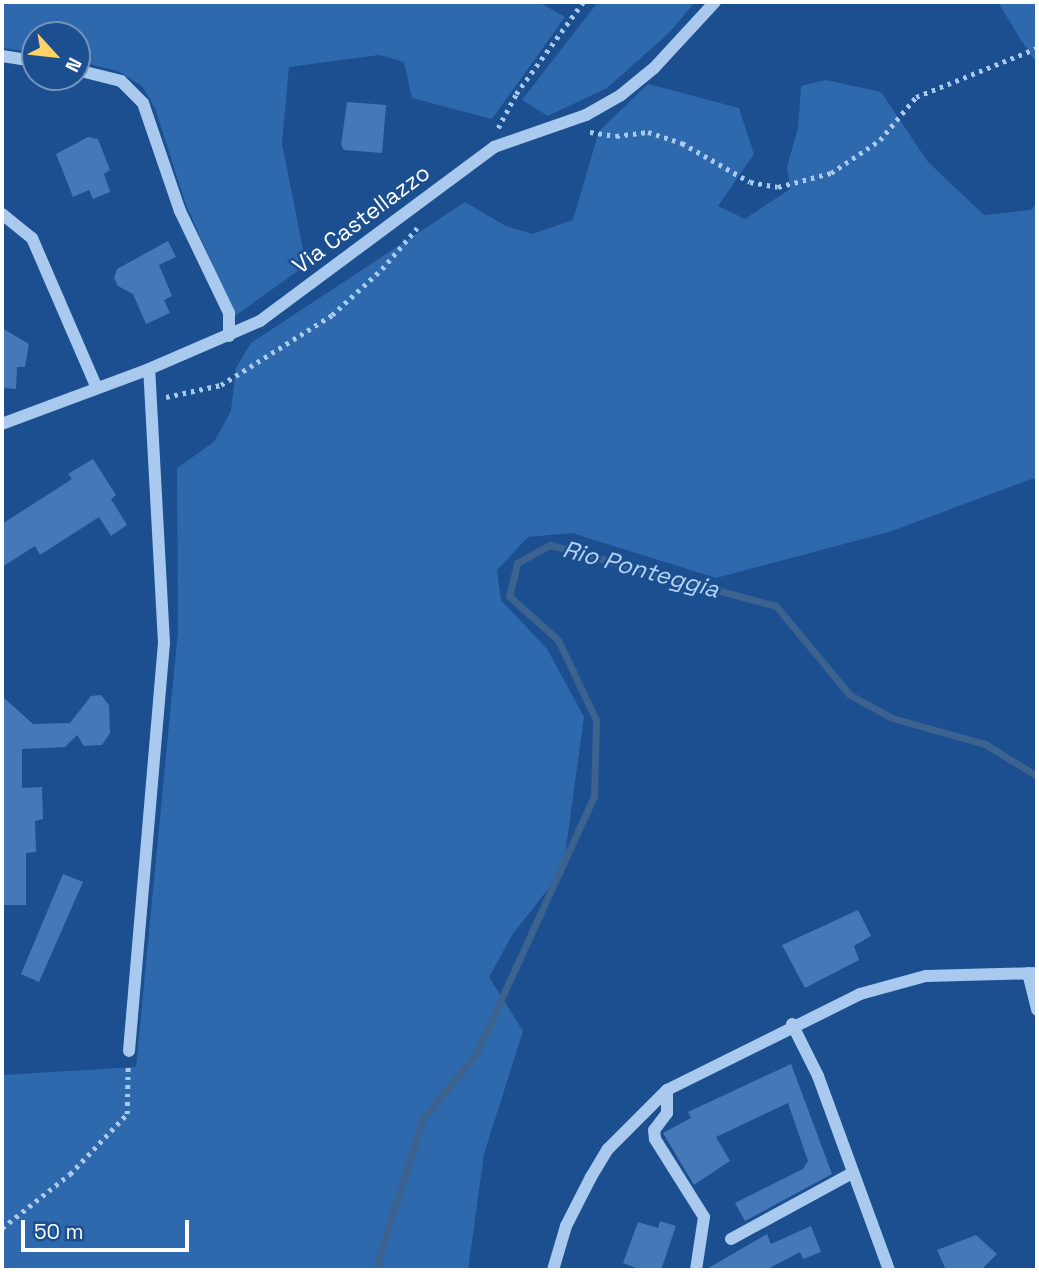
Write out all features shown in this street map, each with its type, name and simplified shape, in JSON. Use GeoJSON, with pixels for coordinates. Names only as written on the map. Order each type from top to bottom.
{"type":"FeatureCollection","features":[{"type":"Feature","properties":{"kind":"street","name":"Via Castellazzo"},"geometry":{"type":"LineString","coordinates":[[2,424],[96,386],[149,369],[260,321],[368,245],[495,147],[558,124],[621,95],[654,68],[715,2]]}},
{"type":"Feature","properties":{"kind":"street"},"geometry":{"type":"LineString","coordinates":[[2,56],[21,59]]}},
{"type":"Feature","properties":{"kind":"street"},"geometry":{"type":"LineString","coordinates":[[91,73],[121,80],[143,103],[180,211],[229,313],[229,336]]}},
{"type":"Feature","properties":{"kind":"street"},"geometry":{"type":"LineString","coordinates":[[2,214],[32,238],[96,386]]}},
{"type":"Feature","properties":{"kind":"street"},"geometry":{"type":"LineString","coordinates":[[129,1051],[164,643],[149,369]]}},
{"type":"Feature","properties":{"kind":"street"},"geometry":{"type":"LineString","coordinates":[[554,1270],[566,1226],[590,1177],[608,1149],[667,1090],[684,1079],[792,1024],[859,995],[926,976],[1032,973],[1037,1010]]}},
{"type":"Feature","properties":{"kind":"street"},"geometry":{"type":"LineString","coordinates":[[792,1024],[818,1076],[850,1174],[889,1270]]}},
{"type":"Feature","properties":{"kind":"street"},"geometry":{"type":"LineString","coordinates":[[667,1090],[667,1113],[654,1130],[655,1139],[704,1217],[696,1270]]}},
{"type":"Feature","properties":{"kind":"street"},"geometry":{"type":"LineString","coordinates":[[731,1239],[850,1174]]}},
{"type":"Feature","properties":{"kind":"path"},"geometry":{"type":"LineString","coordinates":[[495,147],[496,132],[516,94],[583,2]]}},
{"type":"Feature","properties":{"kind":"path"},"geometry":{"type":"LineString","coordinates":[[558,124],[616,136],[648,132],[682,143],[750,182],[778,187],[831,173],[880,140],[916,97],[1037,48]]}},
{"type":"Feature","properties":{"kind":"path"},"geometry":{"type":"LineString","coordinates":[[151,400],[221,385],[332,315],[382,269],[424,219]]}},
{"type":"Feature","properties":{"kind":"path"},"geometry":{"type":"LineString","coordinates":[[2,1228],[70,1174],[127,1115],[129,1051]]}},
{"type":"Feature","properties":{"kind":"shaded area"},"geometry":{"type":"Polygon","coordinates":[[[2,2],[539,2],[565,17],[492,119],[412,98],[404,62],[379,55],[289,67],[282,143],[306,265],[235,316],[185,202],[155,108],[142,86],[118,71],[91,64],[91,21],[21,21],[21,50],[2,48],[2,2]]]}},
{"type":"Feature","properties":{"kind":"shaded area"},"geometry":{"type":"Polygon","coordinates":[[[598,2],[695,2],[669,33],[607,88],[548,116],[522,100],[598,2]]]}},
{"type":"Feature","properties":{"kind":"shaded area"},"geometry":{"type":"Polygon","coordinates":[[[998,2],[1037,2],[1037,64],[1021,40],[998,2]]]}},
{"type":"Feature","properties":{"kind":"shaded area"},"geometry":{"type":"Polygon","coordinates":[[[826,80],[881,92],[928,162],[984,215],[1031,210],[1037,203],[1037,477],[889,532],[716,578],[572,533],[528,537],[497,570],[501,600],[547,649],[584,717],[563,870],[512,935],[489,977],[523,1031],[484,1154],[468,1270],[2,1270],[2,1075],[136,1067],[178,631],[177,468],[214,442],[231,411],[236,368],[251,343],[465,202],[506,226],[532,234],[573,220],[599,131],[648,84],[739,108],[754,154],[718,206],[745,219],[790,189],[787,167],[798,128],[801,86],[826,80]]]}},
{"type":"Feature","properties":{"kind":"building"},"geometry":{"type":"Polygon","coordinates":[[[347,102],[386,105],[382,153],[344,150],[341,145],[347,102]]]}},
{"type":"Feature","properties":{"kind":"building"},"geometry":{"type":"Polygon","coordinates":[[[88,137],[98,139],[110,170],[104,174],[110,192],[93,199],[89,190],[73,197],[56,154],[88,137]]]}},
{"type":"Feature","properties":{"kind":"building"},"geometry":{"type":"Polygon","coordinates":[[[168,241],[176,257],[159,265],[172,296],[164,300],[170,313],[146,324],[133,294],[118,286],[114,278],[117,269],[168,241]]]}},
{"type":"Feature","properties":{"kind":"building"},"geometry":{"type":"Polygon","coordinates":[[[2,328],[29,344],[25,367],[17,367],[16,389],[2,388],[2,328]]]}},
{"type":"Feature","properties":{"kind":"building"},"geometry":{"type":"Polygon","coordinates":[[[93,459],[116,495],[111,499],[127,525],[111,536],[99,517],[40,555],[35,546],[2,567],[2,524],[72,479],[68,474],[93,459]]]}},
{"type":"Feature","properties":{"kind":"building"},"geometry":{"type":"Polygon","coordinates":[[[101,695],[109,705],[110,733],[102,745],[84,746],[77,735],[65,747],[22,749],[22,788],[42,787],[43,819],[35,821],[36,852],[26,853],[26,905],[2,905],[2,696],[33,724],[70,723],[91,696],[101,695]]]}},
{"type":"Feature","properties":{"kind":"building"},"geometry":{"type":"Polygon","coordinates":[[[63,874],[83,882],[39,982],[21,974],[63,874]]]}},
{"type":"Feature","properties":{"kind":"building"},"geometry":{"type":"Polygon","coordinates":[[[858,910],[871,936],[854,946],[859,960],[805,988],[782,945],[858,910]]]}},
{"type":"Feature","properties":{"kind":"building"},"geometry":{"type":"Polygon","coordinates":[[[791,1064],[832,1174],[745,1221],[735,1203],[803,1169],[808,1161],[788,1103],[716,1137],[730,1161],[694,1185],[663,1133],[691,1118],[688,1112],[791,1064]]]}},
{"type":"Feature","properties":{"kind":"building"},"geometry":{"type":"Polygon","coordinates":[[[660,1221],[676,1226],[661,1270],[641,1270],[623,1263],[638,1222],[658,1228],[660,1221]]]}},
{"type":"Feature","properties":{"kind":"building"},"geometry":{"type":"Polygon","coordinates":[[[811,1226],[821,1252],[803,1259],[800,1252],[766,1270],[705,1270],[767,1234],[771,1244],[811,1226]]]}},
{"type":"Feature","properties":{"kind":"building"},"geometry":{"type":"Polygon","coordinates":[[[976,1235],[997,1254],[981,1270],[946,1270],[937,1250],[976,1235]]]}},
{"type":"Feature","properties":{"kind":"waterway","name":"Rio Ponteggia"},"geometry":{"type":"LineString","coordinates":[[375,1270],[423,1118],[476,1054],[594,796],[596,720],[558,640],[509,596],[517,563],[550,545],[776,606],[850,695],[892,718],[985,744],[1037,776]]}}]}
